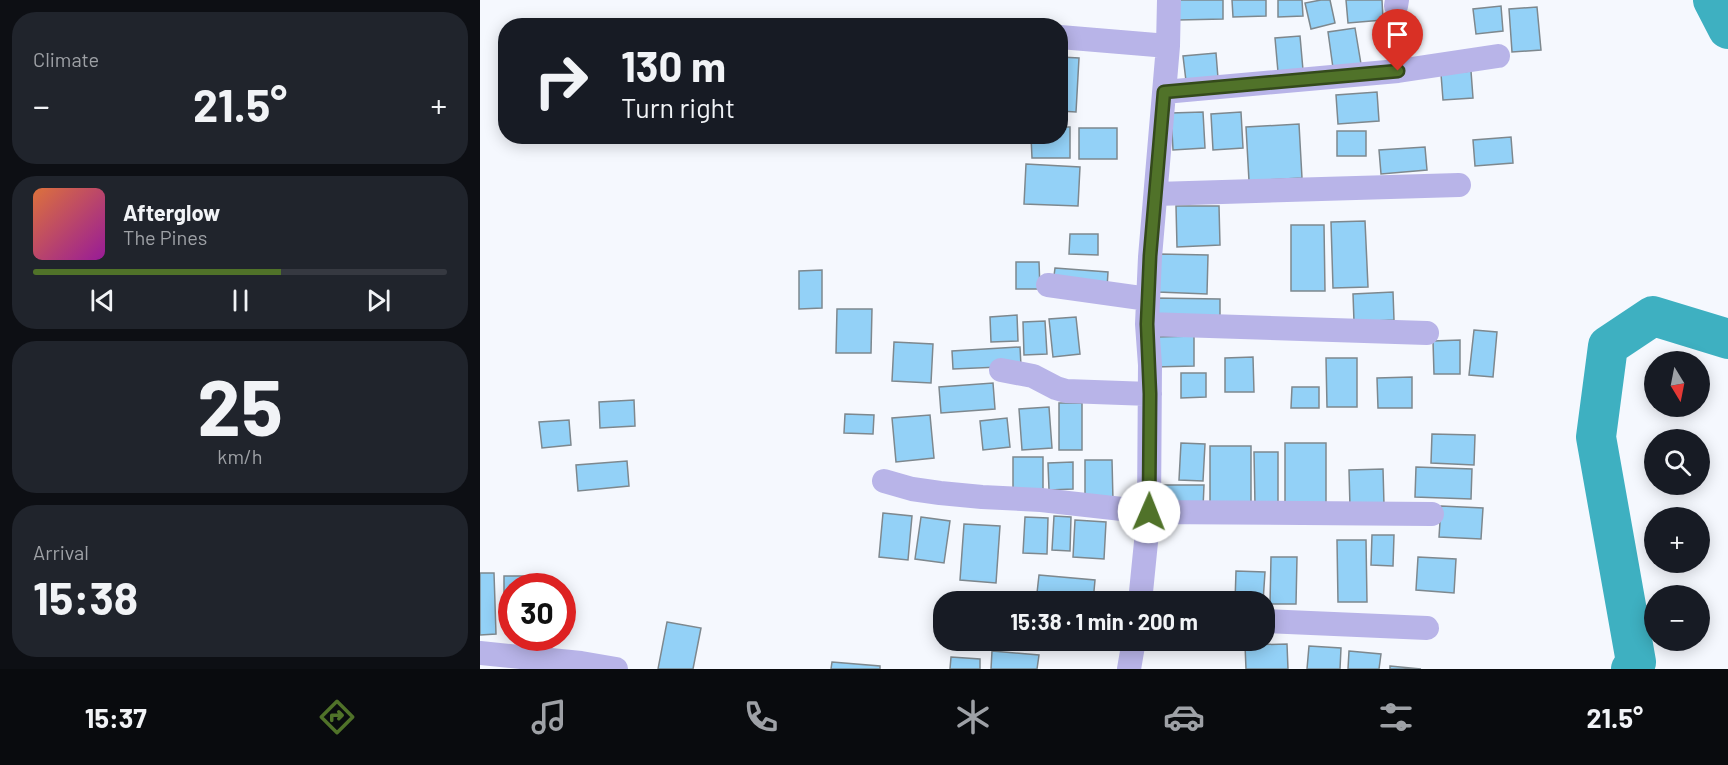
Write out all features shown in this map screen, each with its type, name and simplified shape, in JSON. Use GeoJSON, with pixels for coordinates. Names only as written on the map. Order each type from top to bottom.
{"type":"FeatureCollection","features":[{"type":"Feature","properties":{"kind":"street"},"geometry":{"type":"LineString","coordinates":[[1141,591],[1149,512],[1150,394],[1147,324],[1150,256],[1168,46],[1169,0]]}},
{"type":"Feature","properties":{"kind":"street"},"geometry":{"type":"LineString","coordinates":[[1068,39],[1168,46]]}},
{"type":"Feature","properties":{"kind":"street"},"geometry":{"type":"LineString","coordinates":[[1164,92],[1398,71],[1498,56]]}},
{"type":"Feature","properties":{"kind":"street"},"geometry":{"type":"LineString","coordinates":[[1156,194],[1459,185]]}},
{"type":"Feature","properties":{"kind":"street"},"geometry":{"type":"LineString","coordinates":[[1048,285],[1148,299]]}},
{"type":"Feature","properties":{"kind":"street"},"geometry":{"type":"LineString","coordinates":[[1147,324],[1427,333]]}},
{"type":"Feature","properties":{"kind":"street"},"geometry":{"type":"LineString","coordinates":[[1001,370],[1033,376],[1066,391],[1150,394]]}},
{"type":"Feature","properties":{"kind":"street"},"geometry":{"type":"LineString","coordinates":[[884,481],[912,489],[940,493],[1041,500],[1149,512],[1432,514]]}},
{"type":"Feature","properties":{"kind":"street"},"geometry":{"type":"LineString","coordinates":[[1275,621],[1427,627]]}},
{"type":"Feature","properties":{"kind":"street"},"geometry":{"type":"LineString","coordinates":[[1129,669],[1132,651]]}},
{"type":"Feature","properties":{"kind":"street"},"geometry":{"type":"LineString","coordinates":[[480,653],[581,663],[616,669]]}},
{"type":"Feature","properties":{"kind":"building"},"geometry":{"type":"Polygon","coordinates":[[[1178,0],[1223,0],[1223,19],[1178,20],[1178,0]]]}},
{"type":"Feature","properties":{"kind":"building"},"geometry":{"type":"Polygon","coordinates":[[[1232,0],[1266,0],[1266,16],[1233,17],[1232,0]]]}},
{"type":"Feature","properties":{"kind":"building"},"geometry":{"type":"Polygon","coordinates":[[[1278,0],[1302,0],[1303,16],[1278,17],[1278,0]]]}},
{"type":"Feature","properties":{"kind":"building"},"geometry":{"type":"Polygon","coordinates":[[[1330,0],[1335,23],[1311,29],[1305,3],[1330,0]]]}},
{"type":"Feature","properties":{"kind":"building"},"geometry":{"type":"Polygon","coordinates":[[[1346,0],[1382,0],[1383,20],[1348,23],[1346,0]]]}},
{"type":"Feature","properties":{"kind":"building"},"geometry":{"type":"Polygon","coordinates":[[[1501,6],[1503,31],[1476,34],[1473,9],[1501,6]]]}},
{"type":"Feature","properties":{"kind":"building"},"geometry":{"type":"Polygon","coordinates":[[[1537,7],[1541,50],[1512,52],[1509,9],[1537,7]]]}},
{"type":"Feature","properties":{"kind":"building"},"geometry":{"type":"Polygon","coordinates":[[[1355,28],[1361,64],[1333,68],[1328,32],[1355,28]]]}},
{"type":"Feature","properties":{"kind":"building"},"geometry":{"type":"Polygon","coordinates":[[[1300,36],[1303,70],[1278,72],[1275,38],[1300,36]]]}},
{"type":"Feature","properties":{"kind":"building"},"geometry":{"type":"Polygon","coordinates":[[[1216,53],[1218,78],[1186,81],[1183,56],[1216,53]]]}},
{"type":"Feature","properties":{"kind":"building"},"geometry":{"type":"Polygon","coordinates":[[[1068,57],[1079,58],[1076,112],[1068,112],[1068,57]]]}},
{"type":"Feature","properties":{"kind":"building"},"geometry":{"type":"Polygon","coordinates":[[[1471,71],[1473,98],[1443,100],[1441,74],[1471,71]]]}},
{"type":"Feature","properties":{"kind":"building"},"geometry":{"type":"Polygon","coordinates":[[[1377,92],[1379,121],[1338,124],[1336,95],[1377,92]]]}},
{"type":"Feature","properties":{"kind":"building"},"geometry":{"type":"Polygon","coordinates":[[[1203,112],[1205,148],[1173,150],[1171,113],[1203,112]]]}},
{"type":"Feature","properties":{"kind":"building"},"geometry":{"type":"Polygon","coordinates":[[[1241,112],[1243,148],[1213,150],[1211,114],[1241,112]]]}},
{"type":"Feature","properties":{"kind":"building"},"geometry":{"type":"Polygon","coordinates":[[[1299,124],[1302,178],[1249,181],[1246,127],[1299,124]]]}},
{"type":"Feature","properties":{"kind":"building"},"geometry":{"type":"Polygon","coordinates":[[[1068,127],[1070,127],[1070,158],[1032,158],[1031,144],[1068,144],[1068,127]]]}},
{"type":"Feature","properties":{"kind":"building"},"geometry":{"type":"Polygon","coordinates":[[[1079,128],[1117,128],[1117,159],[1079,159],[1079,128]]]}},
{"type":"Feature","properties":{"kind":"building"},"geometry":{"type":"Polygon","coordinates":[[[1337,131],[1366,131],[1366,156],[1337,156],[1337,131]]]}},
{"type":"Feature","properties":{"kind":"building"},"geometry":{"type":"Polygon","coordinates":[[[1511,137],[1513,163],[1475,166],[1473,140],[1511,137]]]}},
{"type":"Feature","properties":{"kind":"building"},"geometry":{"type":"Polygon","coordinates":[[[1425,147],[1427,170],[1381,174],[1379,150],[1425,147]]]}},
{"type":"Feature","properties":{"kind":"building"},"geometry":{"type":"Polygon","coordinates":[[[1026,164],[1080,167],[1078,206],[1024,204],[1026,164]]]}},
{"type":"Feature","properties":{"kind":"building"},"geometry":{"type":"Polygon","coordinates":[[[1176,206],[1219,206],[1220,245],[1177,247],[1176,206]]]}},
{"type":"Feature","properties":{"kind":"building"},"geometry":{"type":"Polygon","coordinates":[[[1365,221],[1368,287],[1333,288],[1331,222],[1365,221]]]}},
{"type":"Feature","properties":{"kind":"building"},"geometry":{"type":"Polygon","coordinates":[[[1291,225],[1324,225],[1325,291],[1291,291],[1291,225]]]}},
{"type":"Feature","properties":{"kind":"building"},"geometry":{"type":"Polygon","coordinates":[[[1070,234],[1098,234],[1098,255],[1069,254],[1070,234]]]}},
{"type":"Feature","properties":{"kind":"building"},"geometry":{"type":"Polygon","coordinates":[[[1159,254],[1208,255],[1207,294],[1158,292],[1159,254]]]}},
{"type":"Feature","properties":{"kind":"building"},"geometry":{"type":"Polygon","coordinates":[[[1016,262],[1039,262],[1040,289],[1016,289],[1016,262]]]}},
{"type":"Feature","properties":{"kind":"building"},"geometry":{"type":"Polygon","coordinates":[[[1055,268],[1108,272],[1107,288],[1053,284],[1055,268]]]}},
{"type":"Feature","properties":{"kind":"building"},"geometry":{"type":"Polygon","coordinates":[[[822,270],[822,308],[799,309],[799,271],[822,270]]]}},
{"type":"Feature","properties":{"kind":"building"},"geometry":{"type":"Polygon","coordinates":[[[1393,292],[1394,320],[1354,322],[1353,294],[1393,292]]]}},
{"type":"Feature","properties":{"kind":"building"},"geometry":{"type":"Polygon","coordinates":[[[1153,298],[1220,299],[1220,319],[1153,319],[1153,298]]]}},
{"type":"Feature","properties":{"kind":"building"},"geometry":{"type":"Polygon","coordinates":[[[837,309],[872,309],[871,353],[836,353],[837,309]]]}},
{"type":"Feature","properties":{"kind":"building"},"geometry":{"type":"Polygon","coordinates":[[[1017,315],[1018,341],[991,342],[990,317],[1017,315]]]}},
{"type":"Feature","properties":{"kind":"building"},"geometry":{"type":"Polygon","coordinates":[[[1076,317],[1080,354],[1053,357],[1049,319],[1076,317]]]}},
{"type":"Feature","properties":{"kind":"building"},"geometry":{"type":"Polygon","coordinates":[[[1045,321],[1047,354],[1024,355],[1023,322],[1045,321]]]}},
{"type":"Feature","properties":{"kind":"building"},"geometry":{"type":"Polygon","coordinates":[[[1474,330],[1497,332],[1493,377],[1469,375],[1474,330]]]}},
{"type":"Feature","properties":{"kind":"building"},"geometry":{"type":"Polygon","coordinates":[[[1194,336],[1194,366],[1155,367],[1155,337],[1194,336]]]}},
{"type":"Feature","properties":{"kind":"building"},"geometry":{"type":"Polygon","coordinates":[[[1460,340],[1460,374],[1434,374],[1433,341],[1460,340]]]}},
{"type":"Feature","properties":{"kind":"building"},"geometry":{"type":"Polygon","coordinates":[[[894,342],[933,344],[931,383],[892,381],[894,342]]]}},
{"type":"Feature","properties":{"kind":"building"},"geometry":{"type":"Polygon","coordinates":[[[1020,347],[1021,366],[953,369],[952,351],[1020,347]]]}},
{"type":"Feature","properties":{"kind":"building"},"geometry":{"type":"Polygon","coordinates":[[[1253,357],[1254,392],[1225,392],[1225,358],[1253,357]]]}},
{"type":"Feature","properties":{"kind":"building"},"geometry":{"type":"Polygon","coordinates":[[[1326,358],[1357,358],[1357,407],[1327,407],[1326,358]]]}},
{"type":"Feature","properties":{"kind":"building"},"geometry":{"type":"Polygon","coordinates":[[[1181,373],[1206,373],[1206,397],[1181,398],[1181,373]]]}},
{"type":"Feature","properties":{"kind":"building"},"geometry":{"type":"Polygon","coordinates":[[[1412,377],[1412,408],[1378,408],[1377,378],[1412,377]]]}},
{"type":"Feature","properties":{"kind":"building"},"geometry":{"type":"Polygon","coordinates":[[[993,383],[995,409],[941,413],[939,387],[993,383]]]}},
{"type":"Feature","properties":{"kind":"building"},"geometry":{"type":"Polygon","coordinates":[[[1292,387],[1319,387],[1319,408],[1291,408],[1292,387]]]}},
{"type":"Feature","properties":{"kind":"building"},"geometry":{"type":"Polygon","coordinates":[[[634,400],[635,426],[600,428],[599,402],[634,400]]]}},
{"type":"Feature","properties":{"kind":"building"},"geometry":{"type":"Polygon","coordinates":[[[1059,403],[1082,403],[1082,450],[1059,450],[1059,403]]]}},
{"type":"Feature","properties":{"kind":"building"},"geometry":{"type":"Polygon","coordinates":[[[1049,407],[1052,448],[1022,450],[1019,409],[1049,407]]]}},
{"type":"Feature","properties":{"kind":"building"},"geometry":{"type":"Polygon","coordinates":[[[845,414],[874,415],[873,434],[844,433],[845,414]]]}},
{"type":"Feature","properties":{"kind":"building"},"geometry":{"type":"Polygon","coordinates":[[[930,415],[934,458],[896,462],[892,418],[930,415]]]}},
{"type":"Feature","properties":{"kind":"building"},"geometry":{"type":"Polygon","coordinates":[[[1007,418],[1010,447],[983,450],[980,421],[1007,418]]]}},
{"type":"Feature","properties":{"kind":"building"},"geometry":{"type":"Polygon","coordinates":[[[569,420],[571,445],[542,448],[539,422],[569,420]]]}},
{"type":"Feature","properties":{"kind":"building"},"geometry":{"type":"Polygon","coordinates":[[[1432,434],[1475,435],[1474,465],[1431,463],[1432,434]]]}},
{"type":"Feature","properties":{"kind":"building"},"geometry":{"type":"Polygon","coordinates":[[[1181,443],[1205,444],[1203,481],[1179,480],[1181,443]]]}},
{"type":"Feature","properties":{"kind":"building"},"geometry":{"type":"Polygon","coordinates":[[[1285,443],[1326,443],[1326,506],[1285,506],[1285,443]]]}},
{"type":"Feature","properties":{"kind":"building"},"geometry":{"type":"Polygon","coordinates":[[[1210,446],[1251,446],[1251,508],[1210,508],[1210,446]]]}},
{"type":"Feature","properties":{"kind":"building"},"geometry":{"type":"Polygon","coordinates":[[[1254,452],[1278,452],[1278,505],[1255,505],[1254,452]]]}},
{"type":"Feature","properties":{"kind":"building"},"geometry":{"type":"Polygon","coordinates":[[[1013,457],[1043,457],[1043,495],[1013,495],[1013,457]]]}},
{"type":"Feature","properties":{"kind":"building"},"geometry":{"type":"Polygon","coordinates":[[[1085,460],[1112,460],[1113,501],[1085,501],[1085,460]]]}},
{"type":"Feature","properties":{"kind":"building"},"geometry":{"type":"Polygon","coordinates":[[[627,461],[629,486],[578,491],[576,465],[627,461]]]}},
{"type":"Feature","properties":{"kind":"building"},"geometry":{"type":"Polygon","coordinates":[[[1073,462],[1073,489],[1049,490],[1048,463],[1073,462]]]}},
{"type":"Feature","properties":{"kind":"building"},"geometry":{"type":"Polygon","coordinates":[[[1416,467],[1472,469],[1471,499],[1415,497],[1416,467]]]}},
{"type":"Feature","properties":{"kind":"building"},"geometry":{"type":"Polygon","coordinates":[[[1383,469],[1384,505],[1350,507],[1349,470],[1383,469]]]}},
{"type":"Feature","properties":{"kind":"building"},"geometry":{"type":"Polygon","coordinates":[[[1157,485],[1204,485],[1203,508],[1156,507],[1157,485]]]}},
{"type":"Feature","properties":{"kind":"building"},"geometry":{"type":"Polygon","coordinates":[[[1441,506],[1483,508],[1481,539],[1439,537],[1441,506]]]}},
{"type":"Feature","properties":{"kind":"building"},"geometry":{"type":"Polygon","coordinates":[[[883,513],[912,516],[908,560],[879,557],[883,513]]]}},
{"type":"Feature","properties":{"kind":"building"},"geometry":{"type":"Polygon","coordinates":[[[1054,516],[1071,517],[1070,551],[1052,550],[1054,516]]]}},
{"type":"Feature","properties":{"kind":"building"},"geometry":{"type":"Polygon","coordinates":[[[921,517],[950,521],[944,563],[915,559],[921,517]]]}},
{"type":"Feature","properties":{"kind":"building"},"geometry":{"type":"Polygon","coordinates":[[[1025,517],[1048,518],[1047,554],[1023,553],[1025,517]]]}},
{"type":"Feature","properties":{"kind":"building"},"geometry":{"type":"Polygon","coordinates":[[[1075,520],[1106,522],[1104,559],[1073,557],[1075,520]]]}},
{"type":"Feature","properties":{"kind":"building"},"geometry":{"type":"Polygon","coordinates":[[[964,524],[1000,526],[996,583],[960,580],[964,524]]]}},
{"type":"Feature","properties":{"kind":"building"},"geometry":{"type":"Polygon","coordinates":[[[1372,535],[1394,535],[1393,566],[1371,565],[1372,535]]]}},
{"type":"Feature","properties":{"kind":"building"},"geometry":{"type":"Polygon","coordinates":[[[1337,540],[1366,540],[1367,602],[1338,602],[1337,540]]]}},
{"type":"Feature","properties":{"kind":"building"},"geometry":{"type":"Polygon","coordinates":[[[1271,557],[1297,557],[1296,604],[1275,604],[1275,591],[1270,591],[1271,557]]]}},
{"type":"Feature","properties":{"kind":"building"},"geometry":{"type":"Polygon","coordinates":[[[1418,557],[1456,559],[1454,593],[1416,590],[1418,557]]]}},
{"type":"Feature","properties":{"kind":"building"},"geometry":{"type":"Polygon","coordinates":[[[1236,571],[1265,572],[1264,591],[1235,591],[1236,571]]]}},
{"type":"Feature","properties":{"kind":"building"},"geometry":{"type":"Polygon","coordinates":[[[480,573],[494,573],[496,634],[480,635],[480,573]]]}},
{"type":"Feature","properties":{"kind":"building"},"geometry":{"type":"Polygon","coordinates":[[[1039,575],[1095,580],[1094,591],[1037,591],[1039,575]]]}},
{"type":"Feature","properties":{"kind":"building"},"geometry":{"type":"Polygon","coordinates":[[[667,622],[701,628],[693,669],[658,669],[667,622]]]}},
{"type":"Feature","properties":{"kind":"building"},"geometry":{"type":"Polygon","coordinates":[[[1275,644],[1287,644],[1288,669],[1246,669],[1245,651],[1275,651],[1275,644]]]}},
{"type":"Feature","properties":{"kind":"building"},"geometry":{"type":"Polygon","coordinates":[[[1309,646],[1341,648],[1340,669],[1307,669],[1309,646]]]}},
{"type":"Feature","properties":{"kind":"building"},"geometry":{"type":"Polygon","coordinates":[[[992,651],[1039,655],[1037,669],[991,669],[992,651]]]}},
{"type":"Feature","properties":{"kind":"building"},"geometry":{"type":"Polygon","coordinates":[[[1349,651],[1381,654],[1379,669],[1348,669],[1349,651]]]}},
{"type":"Feature","properties":{"kind":"building"},"geometry":{"type":"Polygon","coordinates":[[[951,657],[980,659],[980,669],[950,669],[951,657]]]}},
{"type":"Feature","properties":{"kind":"building"},"geometry":{"type":"Polygon","coordinates":[[[832,662],[880,666],[880,669],[831,669],[832,662]]]}},
{"type":"Feature","properties":{"kind":"building"},"geometry":{"type":"Polygon","coordinates":[[[1390,666],[1421,669],[1390,669],[1390,666]]]}},
{"type":"Feature","properties":{"kind":"waterway"},"geometry":{"type":"LineString","coordinates":[[1713,0],[1728,29]]}},
{"type":"Feature","properties":{"kind":"waterway"},"geometry":{"type":"LineString","coordinates":[[1631,669],[1636,662],[1596,437],[1608,346],[1653,316],[1728,339]]}},
{"type":"Feature","properties":{"kind":"route"},"geometry":{"type":"LineString","coordinates":[[1149,512],[1150,365],[1147,324],[1150,256],[1164,92],[1398,71]]}}]}
